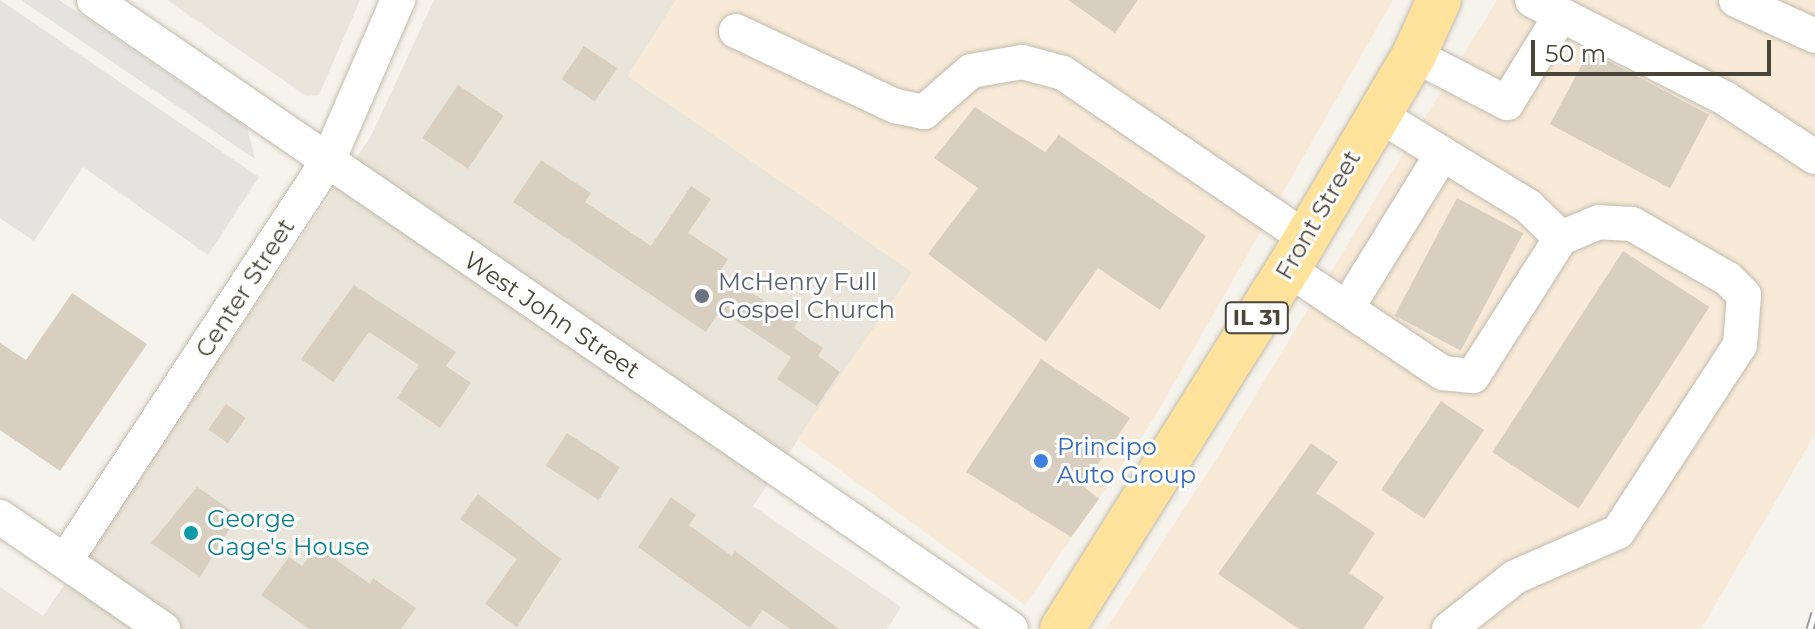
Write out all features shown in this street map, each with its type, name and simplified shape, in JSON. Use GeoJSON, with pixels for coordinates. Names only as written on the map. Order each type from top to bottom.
{"type":"FeatureCollection","features":[{"type":"Feature","properties":{"kind":"main road","name":"Front Street"},"geometry":{"type":"LineString","coordinates":[[1062,629],[1297,253],[1414,55],[1439,0]]}},
{"type":"Feature","properties":{"kind":"street","name":"West John Street"},"geometry":{"type":"LineString","coordinates":[[94,0],[1011,629]]}},
{"type":"Feature","properties":{"kind":"street","name":"Center Street"},"geometry":{"type":"LineString","coordinates":[[65,561],[328,161],[398,0]]}},
{"type":"Feature","properties":{"kind":"street"},"geometry":{"type":"LineString","coordinates":[[1736,0],[1815,36]]}},
{"type":"Feature","properties":{"kind":"street"},"geometry":{"type":"LineString","coordinates":[[1414,55],[1507,103],[1546,7],[1726,99],[1815,157]]}},
{"type":"Feature","properties":{"kind":"street"},"geometry":{"type":"LineString","coordinates":[[736,31],[895,106],[924,112],[971,71],[1022,62],[1063,73],[1297,253],[1347,308],[1443,373],[1473,376],[1561,238],[1599,222],[1632,224],[1728,279],[1744,295],[1740,345],[1618,532],[1515,577],[1449,629]]}},
{"type":"Feature","properties":{"kind":"street"},"geometry":{"type":"LineString","coordinates":[[1377,114],[1528,206],[1561,238]]}},
{"type":"Feature","properties":{"kind":"street"},"geometry":{"type":"LineString","coordinates":[[1347,308],[1442,154]]}},
{"type":"Feature","properties":{"kind":"street"},"geometry":{"type":"LineString","coordinates":[[0,517],[163,629]]}},
{"type":"Feature","properties":{"kind":"shaded area"},"geometry":{"type":"Polygon","coordinates":[[[0,0],[259,177],[208,255],[83,167],[34,241],[0,218],[0,0]]]}},
{"type":"Feature","properties":{"kind":"shaded area"},"geometry":{"type":"Polygon","coordinates":[[[21,0],[59,0],[247,127],[255,159],[21,0]]]}},
{"type":"Feature","properties":{"kind":"shaded area"},"geometry":{"type":"Polygon","coordinates":[[[167,0],[360,0],[319,95],[306,96],[167,0]]]}},
{"type":"Feature","properties":{"kind":"shaded area"},"geometry":{"type":"Polygon","coordinates":[[[434,0],[676,0],[628,76],[913,272],[753,506],[901,607],[887,629],[0,629],[0,587],[43,616],[371,136],[434,0]]]}},
{"type":"Feature","properties":{"kind":"shaded area"},"geometry":{"type":"Polygon","coordinates":[[[676,0],[1393,0],[1153,420],[1025,605],[797,439],[912,272],[628,76],[676,0]]]}},
{"type":"Feature","properties":{"kind":"shaded area"},"geometry":{"type":"Polygon","coordinates":[[[1497,0],[1815,0],[1815,434],[1701,629],[1106,629],[1214,463],[1497,0]]]}},
{"type":"Feature","properties":{"kind":"building"},"geometry":{"type":"Polygon","coordinates":[[[1068,0],[1138,0],[1115,33],[1068,0]]]}},
{"type":"Feature","properties":{"kind":"building"},"geometry":{"type":"Polygon","coordinates":[[[584,46],[617,68],[595,102],[562,79],[584,46]]]}},
{"type":"Feature","properties":{"kind":"building"},"geometry":{"type":"Polygon","coordinates":[[[1589,51],[1709,115],[1670,188],[1550,124],[1589,51]]]}},
{"type":"Feature","properties":{"kind":"building"},"geometry":{"type":"Polygon","coordinates":[[[458,85],[504,116],[468,169],[422,138],[458,85]]]}},
{"type":"Feature","properties":{"kind":"building"},"geometry":{"type":"Polygon","coordinates":[[[975,107],[1045,152],[1059,135],[1206,236],[1160,310],[1098,268],[1046,342],[928,254],[978,188],[934,158],[975,107]]]}},
{"type":"Feature","properties":{"kind":"building"},"geometry":{"type":"Polygon","coordinates":[[[541,160],[591,193],[585,202],[651,246],[691,186],[711,199],[688,233],[728,259],[719,273],[798,321],[794,328],[823,348],[818,356],[840,372],[817,406],[777,379],[791,357],[720,310],[706,332],[513,202],[541,160]]]}},
{"type":"Feature","properties":{"kind":"building"},"geometry":{"type":"Polygon","coordinates":[[[1457,198],[1523,233],[1461,351],[1395,315],[1457,198]]]}},
{"type":"Feature","properties":{"kind":"building"},"geometry":{"type":"Polygon","coordinates":[[[1623,251],[1709,307],[1579,508],[1492,452],[1623,251]]]}},
{"type":"Feature","properties":{"kind":"building"},"geometry":{"type":"Polygon","coordinates":[[[354,285],[456,352],[446,366],[471,383],[440,428],[397,398],[419,365],[369,332],[333,382],[301,359],[354,285]]]}},
{"type":"Feature","properties":{"kind":"building"},"geometry":{"type":"Polygon","coordinates":[[[72,293],[147,344],[60,471],[0,430],[0,343],[26,360],[72,293]]]}},
{"type":"Feature","properties":{"kind":"building"},"geometry":{"type":"Polygon","coordinates":[[[1041,359],[1130,418],[1083,486],[1099,499],[1071,537],[966,472],[1041,359]]]}},
{"type":"Feature","properties":{"kind":"building"},"geometry":{"type":"Polygon","coordinates":[[[1441,401],[1484,430],[1424,519],[1381,490],[1441,401]]]}},
{"type":"Feature","properties":{"kind":"building"},"geometry":{"type":"Polygon","coordinates":[[[226,404],[246,418],[228,443],[208,429],[226,404]]]}},
{"type":"Feature","properties":{"kind":"building"},"geometry":{"type":"Polygon","coordinates":[[[567,433],[620,467],[599,500],[546,466],[567,433]]]}},
{"type":"Feature","properties":{"kind":"building"},"geometry":{"type":"Polygon","coordinates":[[[1311,443],[1338,462],[1316,493],[1375,533],[1349,573],[1384,597],[1363,629],[1299,629],[1218,574],[1311,443]]]}},
{"type":"Feature","properties":{"kind":"building"},"geometry":{"type":"Polygon","coordinates":[[[197,487],[238,515],[200,577],[151,543],[197,487]]]}},
{"type":"Feature","properties":{"kind":"building"},"geometry":{"type":"Polygon","coordinates":[[[478,494],[561,559],[517,627],[485,604],[517,559],[460,519],[478,494]]]}},
{"type":"Feature","properties":{"kind":"building"},"geometry":{"type":"Polygon","coordinates":[[[671,497],[696,515],[689,525],[732,556],[735,551],[839,629],[790,629],[763,610],[750,628],[638,547],[671,497]]]}},
{"type":"Feature","properties":{"kind":"building"},"geometry":{"type":"Polygon","coordinates":[[[317,546],[370,584],[373,578],[416,608],[401,629],[309,629],[261,595],[289,557],[302,566],[317,546]]]}},
{"type":"Feature","properties":{"kind":"railway"},"geometry":{"type":"LineString","coordinates":[[1810,629],[1815,613]]}},
{"type":"Feature","properties":{"kind":"place","name":"McHenry Full Gospel Church"},"geometry":{"type":"Point","coordinates":[702,296]}},
{"type":"Feature","properties":{"kind":"place","name":"Principo Auto Group"},"geometry":{"type":"Point","coordinates":[1041,461]}},
{"type":"Feature","properties":{"kind":"place","name":"George Gage's House"},"geometry":{"type":"Point","coordinates":[191,533]}}]}
